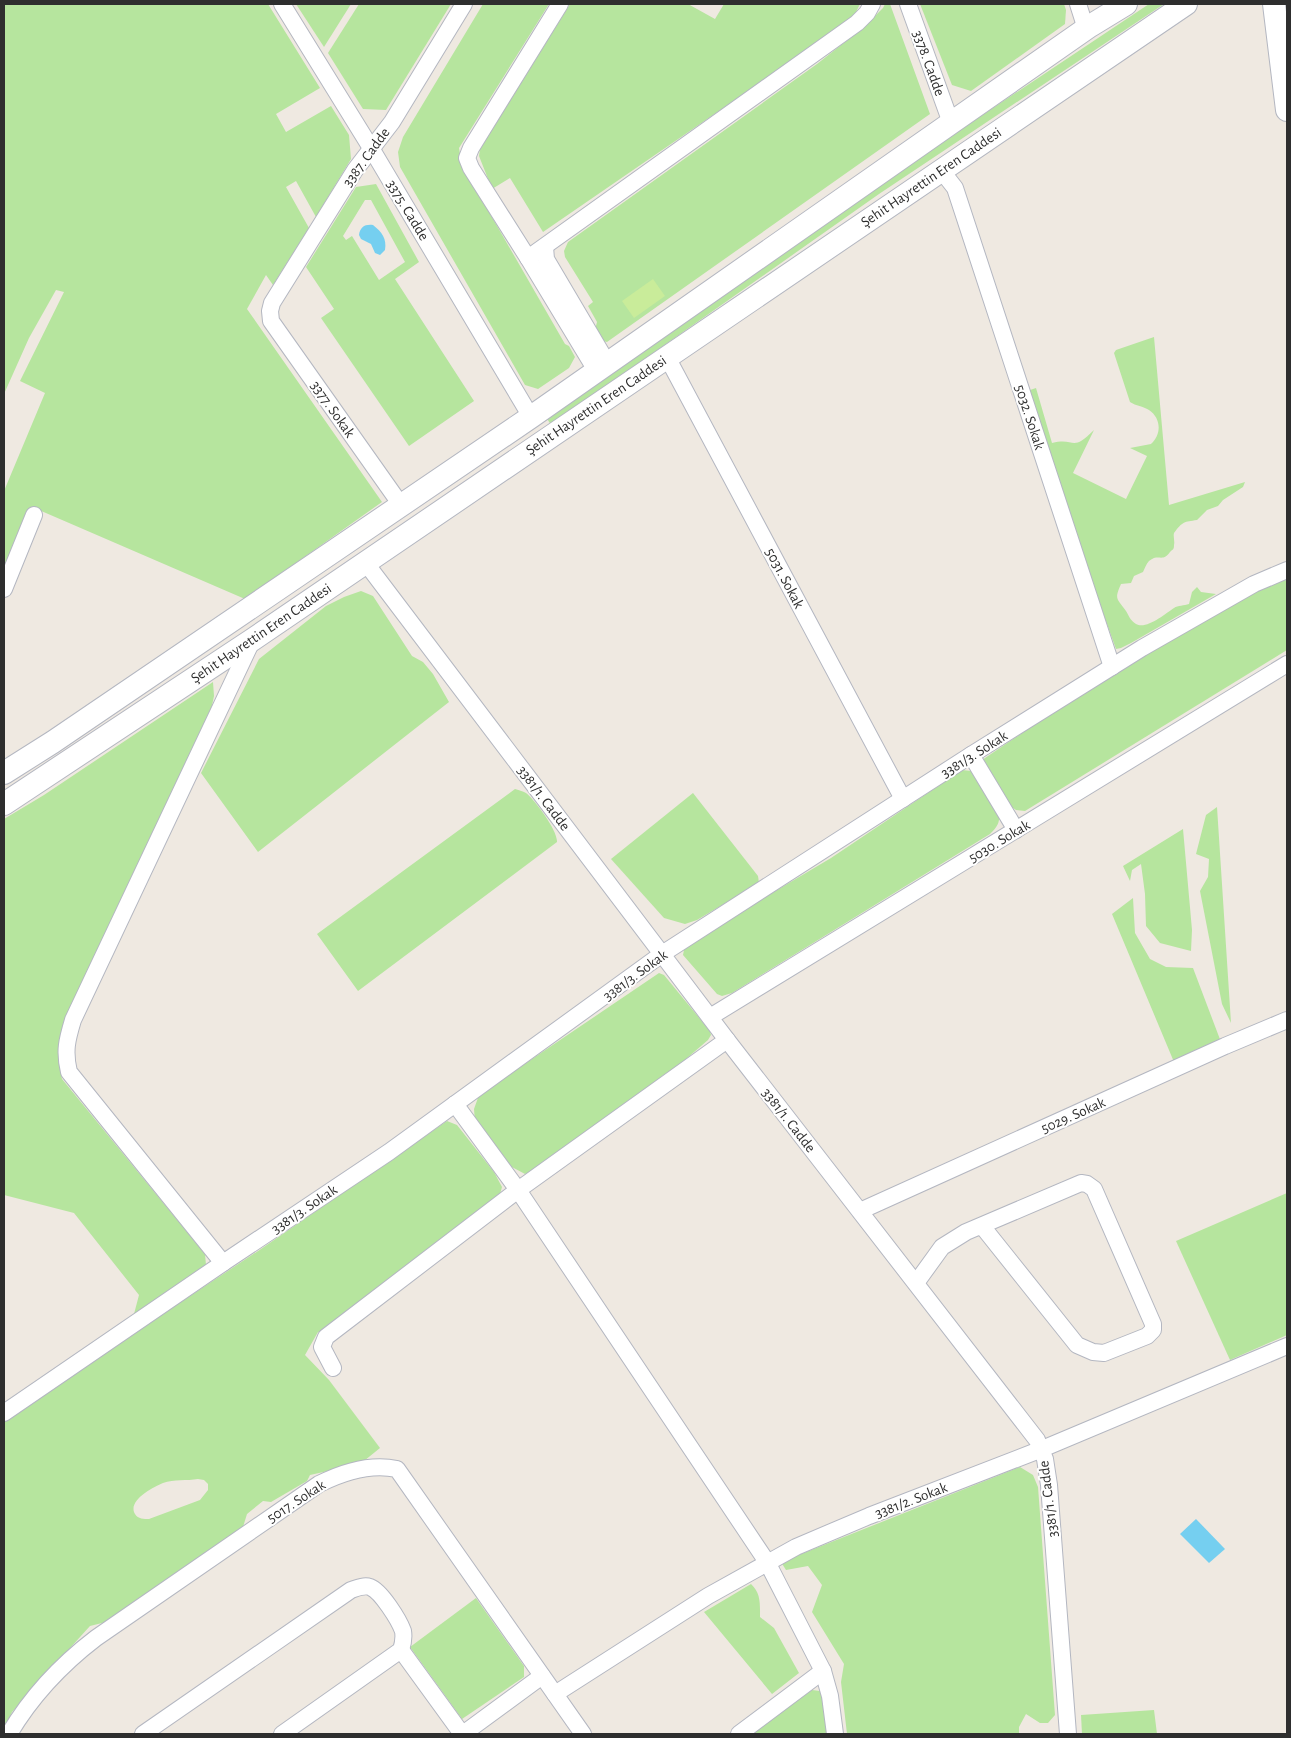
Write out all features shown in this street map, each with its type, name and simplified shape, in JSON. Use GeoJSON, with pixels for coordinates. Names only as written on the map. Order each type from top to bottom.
{"type":"FeatureCollection","features":[{"type":"Feature","properties":{"kind":"main road","name":"Şehit Hayrettin Eren Caddesi"},"geometry":{"type":"LineString","coordinates":[[4,772],[53,742],[531,417],[1086,29],[1126,4]]}},
{"type":"Feature","properties":{"kind":"main road","name":"Şehit Hayrettin Eren Caddesi"},"geometry":{"type":"LineString","coordinates":[[4,804],[252,640],[1186,4]]}},
{"type":"Feature","properties":{"kind":"main road"},"geometry":{"type":"LineString","coordinates":[[1274,4],[1287,110]]}},
{"type":"Feature","properties":{"kind":"main road"},"geometry":{"type":"LineString","coordinates":[[531,417],[544,440]]}},
{"type":"Feature","properties":{"kind":"street","name":"3375. Cadde"},"geometry":{"type":"LineString","coordinates":[[282,4],[371,148],[531,417]]}},
{"type":"Feature","properties":{"kind":"street","name":"3387. Cadde"},"geometry":{"type":"LineString","coordinates":[[270,311],[276,296],[355,170],[392,122],[464,4]]}},
{"type":"Feature","properties":{"kind":"street"},"geometry":{"type":"LineString","coordinates":[[560,4],[471,148],[468,158],[471,168],[528,258],[602,368]]}},
{"type":"Feature","properties":{"kind":"street"},"geometry":{"type":"LineString","coordinates":[[528,258],[545,248],[857,23],[867,13],[872,4]]}},
{"type":"Feature","properties":{"kind":"street","name":"3378. Cadde"},"geometry":{"type":"LineString","coordinates":[[908,4],[951,123]]}},
{"type":"Feature","properties":{"kind":"street"},"geometry":{"type":"LineString","coordinates":[[1078,4],[1086,29]]}},
{"type":"Feature","properties":{"kind":"street","name":"5032. Sokak"},"geometry":{"type":"LineString","coordinates":[[941,170],[955,188],[1112,667]]}},
{"type":"Feature","properties":{"kind":"street"},"geometry":{"type":"LineString","coordinates":[[545,248],[546,259],[602,368]]}},
{"type":"Feature","properties":{"kind":"street","name":"3377. Sokak"},"geometry":{"type":"LineString","coordinates":[[270,311],[271,321],[401,505]]}},
{"type":"Feature","properties":{"kind":"street","name":"5031. Sokak"},"geometry":{"type":"LineString","coordinates":[[667,357],[903,799]]}},
{"type":"Feature","properties":{"kind":"street"},"geometry":{"type":"LineString","coordinates":[[4,589],[34,515]]}},
{"type":"Feature","properties":{"kind":"street","name":"3381/1. Cadde"},"geometry":{"type":"LineString","coordinates":[[365,562],[727,1040],[1031,1431],[1042,1449],[1049,1486],[1068,1734]]}},
{"type":"Feature","properties":{"kind":"street","name":"3381/3. Sokak"},"geometry":{"type":"LineString","coordinates":[[4,1413],[222,1263],[389,1152],[662,954],[1142,648],[1238,593],[1287,570]]}},
{"type":"Feature","properties":{"kind":"street"},"geometry":{"type":"LineString","coordinates":[[222,1263],[69,1072],[66,1057],[67,1040],[73,1020],[252,640]]}},
{"type":"Feature","properties":{"kind":"street","name":"5030. Sokak"},"geometry":{"type":"LineString","coordinates":[[710,1017],[1287,664]]}},
{"type":"Feature","properties":{"kind":"street"},"geometry":{"type":"LineString","coordinates":[[972,755],[1016,830]]}},
{"type":"Feature","properties":{"kind":"street","name":"5029. Sokak"},"geometry":{"type":"LineString","coordinates":[[860,1212],[1225,1046],[1287,1020]]}},
{"type":"Feature","properties":{"kind":"street"},"geometry":{"type":"LineString","coordinates":[[333,1368],[322,1347],[326,1337],[518,1190],[727,1040]]}},
{"type":"Feature","properties":{"kind":"street"},"geometry":{"type":"LineString","coordinates":[[455,1104],[518,1190],[767,1562],[823,1671],[830,1696],[835,1734]]}},
{"type":"Feature","properties":{"kind":"street"},"geometry":{"type":"LineString","coordinates":[[916,1283],[942,1247],[966,1232],[1081,1184],[1087,1184],[1094,1189],[1153,1324],[1153,1330],[1147,1336],[1104,1354],[1093,1352],[1077,1345],[982,1226]]}},
{"type":"Feature","properties":{"kind":"street","name":"3381/2. Sokak"},"geometry":{"type":"LineString","coordinates":[[555,1694],[708,1596],[796,1547],[1042,1449],[1287,1346]]}},
{"type":"Feature","properties":{"kind":"street","name":"5017. Sokak"},"geometry":{"type":"LineString","coordinates":[[9,1734],[24,1709],[34,1697],[74,1656],[96,1638],[319,1484],[344,1473],[387,1467],[397,1469],[583,1734]]}},
{"type":"Feature","properties":{"kind":"street"},"geometry":{"type":"LineString","coordinates":[[143,1734],[351,1590],[362,1586],[370,1587],[384,1599],[398,1620],[403,1632],[401,1650],[463,1734],[542,1676]]}},
{"type":"Feature","properties":{"kind":"street"},"geometry":{"type":"LineString","coordinates":[[282,1734],[401,1650]]}},
{"type":"Feature","properties":{"kind":"street"},"geometry":{"type":"LineString","coordinates":[[740,1734],[823,1671]]}},
{"type":"Feature","properties":{"kind":"green space"},"geometry":{"type":"Polygon","coordinates":[[[4,4],[268,4],[320,88],[276,114],[286,132],[331,106],[349,135],[351,159],[316,217],[296,181],[286,187],[309,228],[273,285],[266,275],[247,309],[382,502],[245,599],[32,507],[4,573],[4,491],[45,393],[20,381],[64,292],[56,290],[29,338],[4,394],[4,4]]]}},
{"type":"Feature","properties":{"kind":"green space"},"geometry":{"type":"Polygon","coordinates":[[[296,4],[351,4],[324,47],[296,4]]]}},
{"type":"Feature","properties":{"kind":"green space"},"geometry":{"type":"Polygon","coordinates":[[[359,4],[451,4],[386,110],[363,109],[328,53],[359,4]]]}},
{"type":"Feature","properties":{"kind":"green space"},"geometry":{"type":"Polygon","coordinates":[[[483,4],[549,4],[459,148],[462,165],[565,344],[569,346],[575,357],[569,368],[538,389],[525,385],[400,167],[398,152],[403,137],[483,4]]]}},
{"type":"Feature","properties":{"kind":"green space"},"geometry":{"type":"Polygon","coordinates":[[[570,4],[688,4],[715,19],[724,4],[860,4],[855,14],[844,25],[543,232],[510,178],[492,189],[479,156],[480,149],[570,4]]]}},
{"type":"Feature","properties":{"kind":"green space"},"geometry":{"type":"Polygon","coordinates":[[[885,4],[890,4],[930,114],[607,342],[600,340],[595,330],[597,322],[588,306],[593,302],[565,257],[564,251],[568,242],[817,64],[864,27],[885,4]]]}},
{"type":"Feature","properties":{"kind":"green space"},"geometry":{"type":"Polygon","coordinates":[[[920,4],[1064,4],[1066,10],[1065,24],[971,91],[952,85],[920,4]]]}},
{"type":"Feature","properties":{"kind":"green space"},"geometry":{"type":"Polygon","coordinates":[[[1149,4],[1164,4],[879,194],[551,425],[546,417],[873,188],[1149,4]]]}},
{"type":"Feature","properties":{"kind":"green space"},"geometry":{"type":"Polygon","coordinates":[[[376,184],[419,262],[395,279],[474,401],[409,446],[321,318],[334,309],[306,267],[356,187],[376,184]],[[365,200],[343,236],[346,240],[352,236],[379,280],[405,262],[371,200],[365,200]]]}},
{"type":"Feature","properties":{"kind":"green space"},"geometry":{"type":"Polygon","coordinates":[[[653,279],[665,296],[634,318],[622,301],[653,279]]]}},
{"type":"Feature","properties":{"kind":"green space"},"geometry":{"type":"Polygon","coordinates":[[[1154,337],[1169,505],[1245,482],[1243,487],[1223,500],[1218,506],[1207,510],[1197,520],[1182,524],[1174,533],[1174,548],[1165,557],[1149,561],[1143,572],[1134,576],[1131,583],[1121,584],[1117,596],[1131,619],[1136,624],[1145,625],[1176,607],[1189,604],[1192,592],[1197,587],[1201,592],[1216,594],[1131,643],[1116,649],[1075,535],[1027,391],[1036,388],[1052,443],[1077,443],[1094,430],[1073,473],[1126,499],[1147,456],[1130,448],[1151,444],[1157,436],[1159,426],[1153,413],[1130,402],[1114,353],[1116,350],[1154,337]]]}},
{"type":"Feature","properties":{"kind":"green space"},"geometry":{"type":"Polygon","coordinates":[[[1287,580],[1287,650],[1025,811],[1016,810],[1010,806],[982,760],[1043,719],[1212,613],[1274,582],[1287,580]]]}},
{"type":"Feature","properties":{"kind":"green space"},"geometry":{"type":"Polygon","coordinates":[[[361,591],[373,596],[412,656],[423,662],[433,674],[449,702],[258,852],[201,773],[259,659],[326,606],[361,591]]]}},
{"type":"Feature","properties":{"kind":"green space"},"geometry":{"type":"Polygon","coordinates":[[[213,682],[214,696],[210,715],[59,1044],[58,1058],[62,1079],[205,1254],[206,1265],[199,1275],[134,1314],[139,1295],[74,1213],[4,1195],[4,819],[44,795],[213,682]]]}},
{"type":"Feature","properties":{"kind":"green space"},"geometry":{"type":"Polygon","coordinates":[[[962,770],[971,771],[997,808],[998,822],[996,828],[990,834],[732,993],[722,996],[717,994],[683,955],[685,945],[831,858],[962,770]]]}},
{"type":"Feature","properties":{"kind":"green space"},"geometry":{"type":"Polygon","coordinates":[[[515,789],[526,793],[540,809],[554,831],[557,842],[358,991],[317,934],[515,789]]]}},
{"type":"Feature","properties":{"kind":"green space"},"geometry":{"type":"Polygon","coordinates":[[[693,793],[758,876],[759,883],[697,920],[685,924],[664,918],[611,859],[693,793]]]}},
{"type":"Feature","properties":{"kind":"green space"},"geometry":{"type":"Polygon","coordinates":[[[1217,807],[1231,1023],[1222,1004],[1200,891],[1208,877],[1209,859],[1196,854],[1206,815],[1217,807]]]}},
{"type":"Feature","properties":{"kind":"green space"},"geometry":{"type":"Polygon","coordinates":[[[1183,829],[1192,930],[1191,951],[1160,943],[1146,926],[1145,894],[1141,864],[1132,870],[1130,881],[1123,866],[1183,829]]]}},
{"type":"Feature","properties":{"kind":"green space"},"geometry":{"type":"Polygon","coordinates":[[[1133,898],[1135,933],[1150,959],[1166,967],[1193,968],[1221,1042],[1174,1062],[1112,914],[1133,898]]]}},
{"type":"Feature","properties":{"kind":"green space"},"geometry":{"type":"Polygon","coordinates":[[[659,973],[664,975],[710,1031],[711,1035],[708,1040],[650,1087],[533,1171],[525,1174],[510,1166],[475,1122],[474,1109],[479,1095],[659,973]]]}},
{"type":"Feature","properties":{"kind":"green space"},"geometry":{"type":"Polygon","coordinates":[[[447,1121],[457,1125],[494,1172],[502,1187],[500,1194],[322,1331],[318,1332],[305,1355],[329,1380],[380,1448],[359,1465],[310,1475],[307,1481],[271,1502],[263,1501],[247,1514],[243,1527],[110,1621],[90,1626],[12,1712],[4,1730],[4,1421],[141,1323],[190,1296],[447,1121]],[[204,1480],[172,1481],[159,1485],[142,1495],[135,1504],[133,1509],[136,1516],[149,1519],[200,1500],[208,1490],[208,1484],[204,1480]]]}},
{"type":"Feature","properties":{"kind":"green space"},"geometry":{"type":"Polygon","coordinates":[[[1287,1193],[1287,1335],[1230,1360],[1176,1241],[1287,1193]]]}},
{"type":"Feature","properties":{"kind":"green space"},"geometry":{"type":"Polygon","coordinates":[[[1020,1467],[1033,1475],[1038,1487],[1055,1715],[1048,1723],[1040,1723],[1026,1714],[1019,1727],[1019,1734],[847,1734],[841,1682],[844,1664],[812,1612],[822,1585],[808,1566],[786,1570],[781,1562],[1020,1467]]]}},
{"type":"Feature","properties":{"kind":"green space"},"geometry":{"type":"Polygon","coordinates":[[[751,1584],[757,1591],[760,1603],[760,1617],[774,1628],[799,1673],[772,1694],[704,1612],[751,1584]]]}},
{"type":"Feature","properties":{"kind":"green space"},"geometry":{"type":"Polygon","coordinates":[[[476,1598],[524,1666],[524,1677],[462,1719],[410,1647],[476,1598]]]}},
{"type":"Feature","properties":{"kind":"green space"},"geometry":{"type":"Polygon","coordinates":[[[812,1690],[820,1691],[825,1698],[830,1734],[751,1734],[812,1690]]]}},
{"type":"Feature","properties":{"kind":"green space"},"geometry":{"type":"Polygon","coordinates":[[[1154,1710],[1157,1734],[1082,1734],[1081,1715],[1154,1710]]]}},
{"type":"Feature","properties":{"kind":"water"},"geometry":{"type":"Polygon","coordinates":[[[373,225],[381,233],[385,242],[385,250],[380,255],[375,253],[371,244],[361,239],[359,235],[363,227],[373,225]]]}},
{"type":"Feature","properties":{"kind":"water"},"geometry":{"type":"Polygon","coordinates":[[[1196,1519],[1225,1549],[1209,1563],[1180,1534],[1196,1519]]]}}]}
